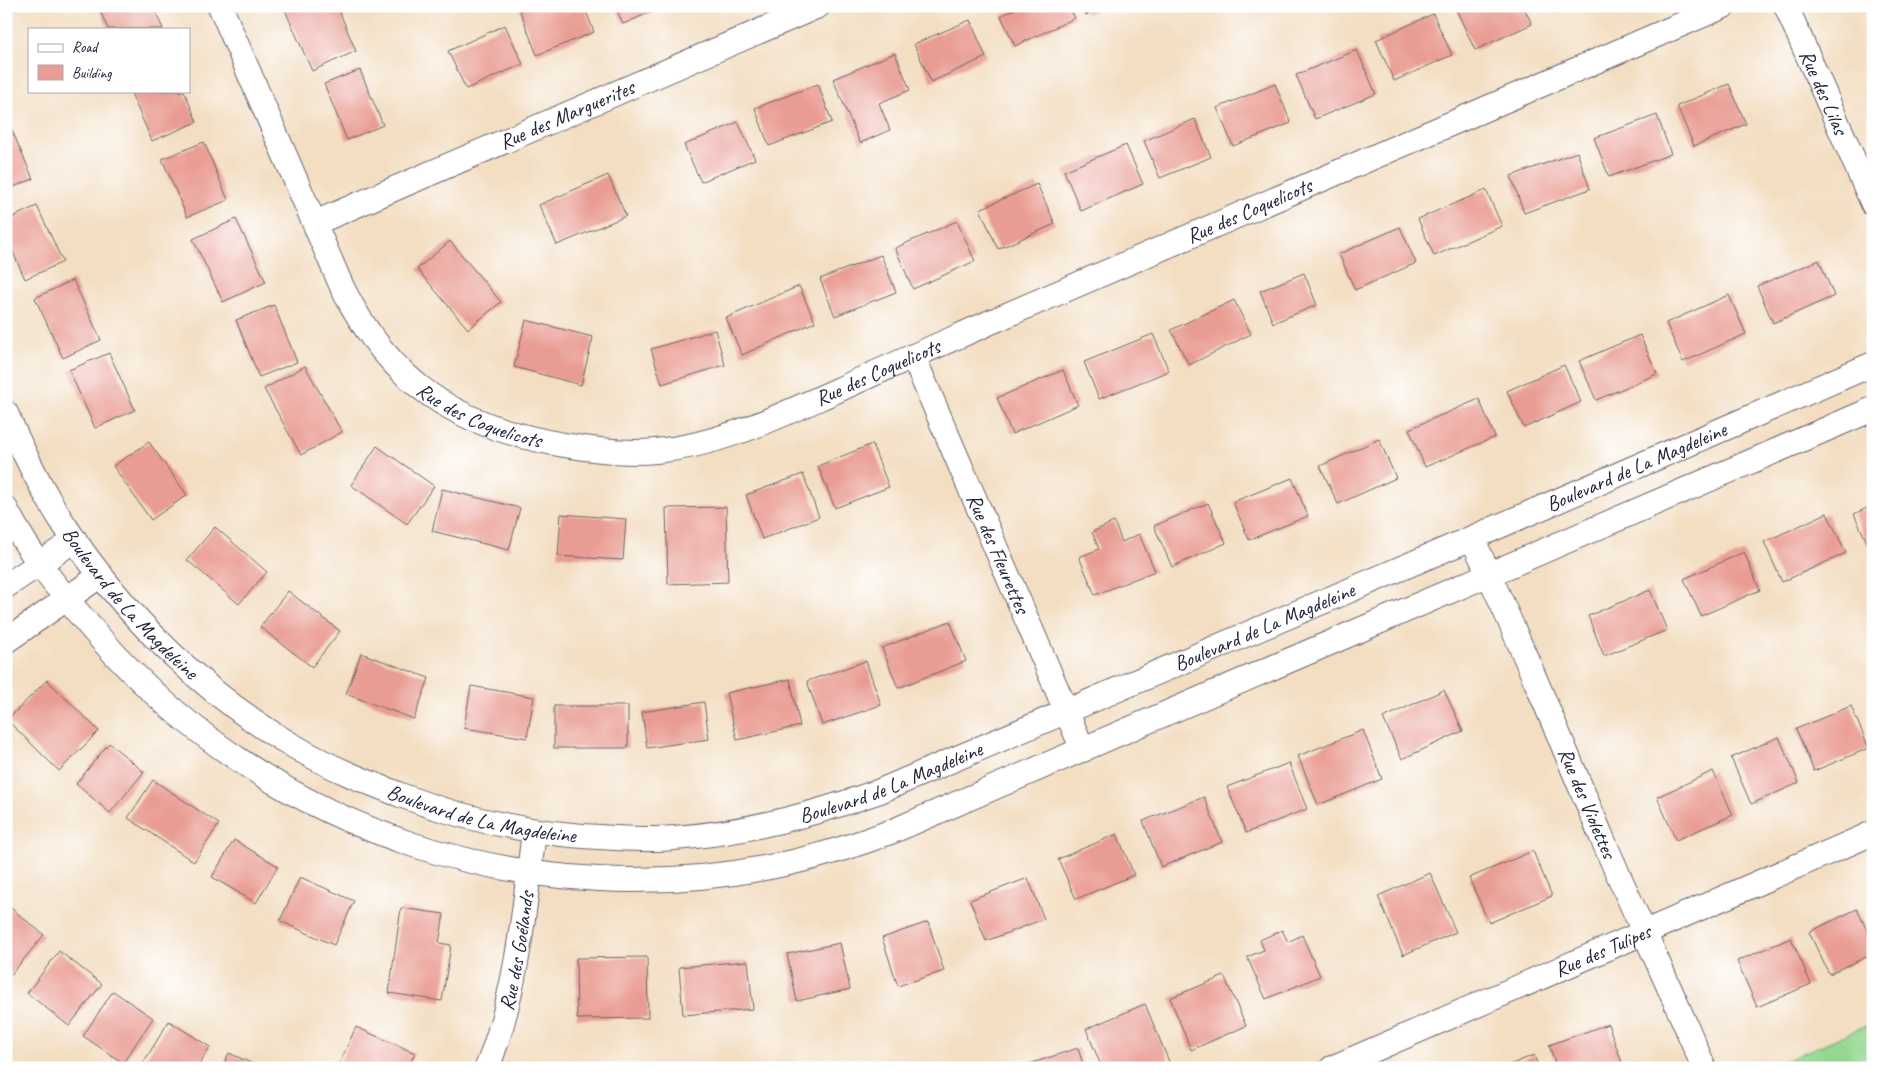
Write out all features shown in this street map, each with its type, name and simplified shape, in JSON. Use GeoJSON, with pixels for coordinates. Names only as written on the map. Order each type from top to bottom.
{"type":"FeatureCollection","features":[{"type":"Feature","properties":{"kind":"street","name":"Rue des Coquelicots"},"geometry":{"type":"LineString","coordinates":[[220,6],[342,287],[368,333],[391,362],[424,392],[459,414],[494,428],[529,439],[579,448],[621,452],[652,452],[682,448],[712,441],[766,422],[913,356],[1724,6]]}},
{"type":"Feature","properties":{"kind":"street","name":"Rue des Marguerites"},"geometry":{"type":"LineString","coordinates":[[315,223],[818,6]]}},
{"type":"Feature","properties":{"kind":"street","name":"Rue des Lilas"},"geometry":{"type":"LineString","coordinates":[[1786,6],[1873,204]]}},
{"type":"Feature","properties":{"kind":"street","name":"Rue des Fleurettes"},"geometry":{"type":"LineString","coordinates":[[913,356],[1083,750]]}},
{"type":"Feature","properties":{"kind":"street","name":"Boulevard de La Magdeleine"},"geometry":{"type":"LineString","coordinates":[[6,414],[52,504],[75,540],[101,575],[147,628],[185,666],[249,717],[296,748],[350,775],[421,803],[515,829],[579,837],[671,838],[710,834],[777,823],[812,814],[880,791],[1873,364]]}},
{"type":"Feature","properties":{"kind":"street","name":"Boulevard de La Magdeleine"},"geometry":{"type":"LineString","coordinates":[[6,509],[39,563],[66,598],[117,657],[160,699],[210,740],[265,778],[330,812],[399,840],[460,858],[529,872],[605,879],[665,879],[723,874],[789,863],[825,854],[893,831],[1873,409]]}},
{"type":"Feature","properties":{"kind":"street","name":"Rue des Violettes"},"geometry":{"type":"LineString","coordinates":[[1472,538],[1704,1068]]}},
{"type":"Feature","properties":{"kind":"street"},"geometry":{"type":"LineString","coordinates":[[6,586],[75,540]]}},
{"type":"Feature","properties":{"kind":"street"},"geometry":{"type":"LineString","coordinates":[[6,641],[101,575]]}},
{"type":"Feature","properties":{"kind":"street","name":"Rue des Goélands"},"geometry":{"type":"LineString","coordinates":[[487,1068],[498,1041],[507,1006],[534,832]]}},
{"type":"Feature","properties":{"kind":"street","name":"Rue des Tulipes"},"geometry":{"type":"LineString","coordinates":[[1332,1068],[1873,833]]}},
{"type":"Feature","properties":{"kind":"green space"},"geometry":{"type":"Polygon","coordinates":[[[1873,1023],[1873,1068],[1768,1068],[1873,1023]]]}},
{"type":"Feature","properties":{"kind":"building"},"geometry":{"type":"Polygon","coordinates":[[[98,6],[153,6],[163,28],[108,28],[98,6]]]}},
{"type":"Feature","properties":{"kind":"building"},"geometry":{"type":"Polygon","coordinates":[[[295,6],[337,6],[356,51],[312,71],[285,10],[295,6]]]}},
{"type":"Feature","properties":{"kind":"building"},"geometry":{"type":"Polygon","coordinates":[[[518,6],[584,6],[594,32],[537,55],[518,6]]]}},
{"type":"Feature","properties":{"kind":"building"},"geometry":{"type":"Polygon","coordinates":[[[615,6],[665,6],[623,24],[615,6]]]}},
{"type":"Feature","properties":{"kind":"building"},"geometry":{"type":"Polygon","coordinates":[[[1021,6],[1069,6],[1075,18],[1015,46],[1001,16],[1021,6]]]}},
{"type":"Feature","properties":{"kind":"building"},"geometry":{"type":"Polygon","coordinates":[[[1082,6],[1106,6],[1086,15],[1082,6]]]}},
{"type":"Feature","properties":{"kind":"building"},"geometry":{"type":"Polygon","coordinates":[[[1523,6],[1532,24],[1475,50],[1455,7],[1523,6]]]}},
{"type":"Feature","properties":{"kind":"building"},"geometry":{"type":"Polygon","coordinates":[[[1552,6],[1569,6],[1555,13],[1552,6]]]}},
{"type":"Feature","properties":{"kind":"building"},"geometry":{"type":"Polygon","coordinates":[[[1867,6],[1873,6],[1873,16],[1871,17],[1867,6]]]}},
{"type":"Feature","properties":{"kind":"building"},"geometry":{"type":"Polygon","coordinates":[[[1433,14],[1452,55],[1394,81],[1376,40],[1433,14]]]}},
{"type":"Feature","properties":{"kind":"building"},"geometry":{"type":"Polygon","coordinates":[[[970,20],[986,57],[931,82],[914,44],[970,20]]]}},
{"type":"Feature","properties":{"kind":"building"},"geometry":{"type":"Polygon","coordinates":[[[505,25],[523,64],[466,89],[448,51],[505,25]]]}},
{"type":"Feature","properties":{"kind":"building"},"geometry":{"type":"Polygon","coordinates":[[[1357,50],[1376,94],[1315,119],[1296,75],[1357,50]]]}},
{"type":"Feature","properties":{"kind":"building"},"geometry":{"type":"Polygon","coordinates":[[[895,53],[910,90],[879,103],[890,130],[860,143],[833,79],[895,53]]]}},
{"type":"Feature","properties":{"kind":"building"},"geometry":{"type":"Polygon","coordinates":[[[360,70],[383,125],[347,140],[324,84],[360,70]]]}},
{"type":"Feature","properties":{"kind":"building"},"geometry":{"type":"Polygon","coordinates":[[[818,84],[832,122],[769,146],[755,108],[818,84]]]}},
{"type":"Feature","properties":{"kind":"building"},"geometry":{"type":"Polygon","coordinates":[[[1275,84],[1291,123],[1233,146],[1217,108],[1275,84]]]}},
{"type":"Feature","properties":{"kind":"building"},"geometry":{"type":"Polygon","coordinates":[[[1729,84],[1746,124],[1694,146],[1677,106],[1729,84]]]}},
{"type":"Feature","properties":{"kind":"building"},"geometry":{"type":"Polygon","coordinates":[[[130,92],[184,92],[197,122],[152,141],[130,92]]]}},
{"type":"Feature","properties":{"kind":"building"},"geometry":{"type":"Polygon","coordinates":[[[1657,115],[1671,154],[1609,177],[1594,138],[1657,115]]]}},
{"type":"Feature","properties":{"kind":"building"},"geometry":{"type":"Polygon","coordinates":[[[1195,119],[1211,157],[1160,178],[1144,141],[1195,119]]]}},
{"type":"Feature","properties":{"kind":"building"},"geometry":{"type":"Polygon","coordinates":[[[8,121],[33,179],[6,190],[6,122],[8,121]]]}},
{"type":"Feature","properties":{"kind":"building"},"geometry":{"type":"Polygon","coordinates":[[[738,122],[755,159],[701,182],[684,145],[738,122]]]}},
{"type":"Feature","properties":{"kind":"building"},"geometry":{"type":"Polygon","coordinates":[[[204,142],[228,200],[187,217],[162,159],[204,142]]]}},
{"type":"Feature","properties":{"kind":"building"},"geometry":{"type":"Polygon","coordinates":[[[1126,145],[1143,184],[1081,211],[1064,171],[1126,145]]]}},
{"type":"Feature","properties":{"kind":"building"},"geometry":{"type":"Polygon","coordinates":[[[1577,152],[1590,189],[1524,213],[1511,176],[1577,152]]]}},
{"type":"Feature","properties":{"kind":"building"},"geometry":{"type":"Polygon","coordinates":[[[608,175],[626,216],[557,245],[539,205],[608,175]]]}},
{"type":"Feature","properties":{"kind":"building"},"geometry":{"type":"Polygon","coordinates":[[[1037,184],[1055,224],[998,249],[980,209],[1037,184]]]}},
{"type":"Feature","properties":{"kind":"building"},"geometry":{"type":"Polygon","coordinates":[[[1486,190],[1502,226],[1434,256],[1418,219],[1486,190]]]}},
{"type":"Feature","properties":{"kind":"building"},"geometry":{"type":"Polygon","coordinates":[[[37,206],[63,262],[25,279],[6,237],[6,220],[37,206]]]}},
{"type":"Feature","properties":{"kind":"building"},"geometry":{"type":"Polygon","coordinates":[[[236,219],[266,282],[223,302],[193,239],[236,219]]]}},
{"type":"Feature","properties":{"kind":"building"},"geometry":{"type":"Polygon","coordinates":[[[957,221],[975,261],[913,289],[895,248],[957,221]]]}},
{"type":"Feature","properties":{"kind":"building"},"geometry":{"type":"Polygon","coordinates":[[[1400,227],[1416,263],[1355,290],[1339,254],[1400,227]]]}},
{"type":"Feature","properties":{"kind":"building"},"geometry":{"type":"Polygon","coordinates":[[[450,241],[501,302],[468,329],[417,269],[450,241]]]}},
{"type":"Feature","properties":{"kind":"building"},"geometry":{"type":"Polygon","coordinates":[[[881,255],[896,292],[835,316],[820,279],[881,255]]]}},
{"type":"Feature","properties":{"kind":"building"},"geometry":{"type":"Polygon","coordinates":[[[1819,260],[1834,296],[1773,323],[1757,286],[1819,260]]]}},
{"type":"Feature","properties":{"kind":"building"},"geometry":{"type":"Polygon","coordinates":[[[1304,273],[1317,305],[1273,323],[1260,291],[1304,273]]]}},
{"type":"Feature","properties":{"kind":"building"},"geometry":{"type":"Polygon","coordinates":[[[73,280],[101,340],[63,358],[35,298],[73,280]]]}},
{"type":"Feature","properties":{"kind":"building"},"geometry":{"type":"Polygon","coordinates":[[[799,286],[815,322],[742,355],[726,318],[799,286]]]}},
{"type":"Feature","properties":{"kind":"building"},"geometry":{"type":"Polygon","coordinates":[[[1729,295],[1746,334],[1683,362],[1666,323],[1729,295]]]}},
{"type":"Feature","properties":{"kind":"building"},"geometry":{"type":"Polygon","coordinates":[[[1234,300],[1251,334],[1189,365],[1171,330],[1234,300]]]}},
{"type":"Feature","properties":{"kind":"building"},"geometry":{"type":"Polygon","coordinates":[[[274,305],[297,362],[259,377],[236,320],[274,305]]]}},
{"type":"Feature","properties":{"kind":"building"},"geometry":{"type":"Polygon","coordinates":[[[526,320],[593,337],[581,385],[514,367],[526,320]]]}},
{"type":"Feature","properties":{"kind":"building"},"geometry":{"type":"Polygon","coordinates":[[[715,330],[725,365],[662,384],[651,349],[715,330]]]}},
{"type":"Feature","properties":{"kind":"building"},"geometry":{"type":"Polygon","coordinates":[[[1153,334],[1169,371],[1099,399],[1084,362],[1153,334]]]}},
{"type":"Feature","properties":{"kind":"building"},"geometry":{"type":"Polygon","coordinates":[[[1640,335],[1657,374],[1596,400],[1579,361],[1640,335]]]}},
{"type":"Feature","properties":{"kind":"building"},"geometry":{"type":"Polygon","coordinates":[[[109,353],[135,410],[95,428],[69,370],[109,353]]]}},
{"type":"Feature","properties":{"kind":"building"},"geometry":{"type":"Polygon","coordinates":[[[1564,365],[1581,402],[1524,428],[1507,391],[1564,365]]]}},
{"type":"Feature","properties":{"kind":"building"},"geometry":{"type":"Polygon","coordinates":[[[305,366],[342,432],[301,455],[264,389],[305,366]]]}},
{"type":"Feature","properties":{"kind":"building"},"geometry":{"type":"Polygon","coordinates":[[[1063,370],[1078,405],[1012,434],[997,398],[1063,370]]]}},
{"type":"Feature","properties":{"kind":"building"},"geometry":{"type":"Polygon","coordinates":[[[1479,399],[1495,437],[1425,467],[1409,429],[1479,399]]]}},
{"type":"Feature","properties":{"kind":"building"},"geometry":{"type":"Polygon","coordinates":[[[1379,439],[1396,478],[1338,504],[1320,466],[1379,439]]]}},
{"type":"Feature","properties":{"kind":"building"},"geometry":{"type":"Polygon","coordinates":[[[149,442],[187,495],[151,520],[113,466],[149,442]]]}},
{"type":"Feature","properties":{"kind":"building"},"geometry":{"type":"Polygon","coordinates":[[[872,444],[889,487],[835,508],[818,466],[872,444]]]}},
{"type":"Feature","properties":{"kind":"building"},"geometry":{"type":"Polygon","coordinates":[[[377,446],[434,486],[407,524],[351,485],[377,446]]]}},
{"type":"Feature","properties":{"kind":"building"},"geometry":{"type":"Polygon","coordinates":[[[803,474],[819,517],[762,539],[746,495],[803,474]]]}},
{"type":"Feature","properties":{"kind":"building"},"geometry":{"type":"Polygon","coordinates":[[[1292,478],[1308,516],[1249,540],[1233,502],[1292,478]]]}},
{"type":"Feature","properties":{"kind":"building"},"geometry":{"type":"Polygon","coordinates":[[[442,489],[520,508],[509,550],[432,531],[442,489]]]}},
{"type":"Feature","properties":{"kind":"building"},"geometry":{"type":"Polygon","coordinates":[[[1208,503],[1226,543],[1172,567],[1154,526],[1208,503]]]}},
{"type":"Feature","properties":{"kind":"building"},"geometry":{"type":"Polygon","coordinates":[[[1873,505],[1873,551],[1871,551],[1854,514],[1873,505]]]}},
{"type":"Feature","properties":{"kind":"building"},"geometry":{"type":"Polygon","coordinates":[[[726,507],[728,582],[668,584],[666,508],[726,507]]]}},
{"type":"Feature","properties":{"kind":"building"},"geometry":{"type":"Polygon","coordinates":[[[1827,513],[1846,553],[1782,582],[1764,542],[1827,513]]]}},
{"type":"Feature","properties":{"kind":"building"},"geometry":{"type":"Polygon","coordinates":[[[561,514],[626,519],[623,560],[558,556],[561,514]]]}},
{"type":"Feature","properties":{"kind":"building"},"geometry":{"type":"Polygon","coordinates":[[[1114,522],[1122,542],[1139,534],[1155,571],[1095,595],[1079,557],[1099,549],[1092,532],[1114,522]]]}},
{"type":"Feature","properties":{"kind":"building"},"geometry":{"type":"Polygon","coordinates":[[[215,527],[267,572],[239,604],[187,560],[215,527]]]}},
{"type":"Feature","properties":{"kind":"building"},"geometry":{"type":"Polygon","coordinates":[[[1744,552],[1760,590],[1701,616],[1684,579],[1744,552]]]}},
{"type":"Feature","properties":{"kind":"building"},"geometry":{"type":"Polygon","coordinates":[[[1650,590],[1667,630],[1604,656],[1588,616],[1650,590]]]}},
{"type":"Feature","properties":{"kind":"building"},"geometry":{"type":"Polygon","coordinates":[[[288,591],[340,631],[312,667],[260,627],[288,591]]]}},
{"type":"Feature","properties":{"kind":"building"},"geometry":{"type":"Polygon","coordinates":[[[950,621],[966,661],[898,688],[882,648],[950,621]]]}},
{"type":"Feature","properties":{"kind":"building"},"geometry":{"type":"Polygon","coordinates":[[[361,653],[429,678],[414,719],[346,694],[361,653]]]}},
{"type":"Feature","properties":{"kind":"building"},"geometry":{"type":"Polygon","coordinates":[[[866,661],[881,705],[822,725],[807,681],[866,661]]]}},
{"type":"Feature","properties":{"kind":"building"},"geometry":{"type":"Polygon","coordinates":[[[790,679],[800,726],[737,740],[726,693],[790,679]]]}},
{"type":"Feature","properties":{"kind":"building"},"geometry":{"type":"Polygon","coordinates":[[[47,680],[99,731],[59,771],[7,720],[47,680]]]}},
{"type":"Feature","properties":{"kind":"building"},"geometry":{"type":"Polygon","coordinates":[[[471,686],[534,697],[527,738],[464,728],[471,686]]]}},
{"type":"Feature","properties":{"kind":"building"},"geometry":{"type":"Polygon","coordinates":[[[1444,690],[1463,731],[1402,759],[1383,718],[1444,690]]]}},
{"type":"Feature","properties":{"kind":"building"},"geometry":{"type":"Polygon","coordinates":[[[704,702],[709,739],[647,748],[642,712],[704,702]]]}},
{"type":"Feature","properties":{"kind":"building"},"geometry":{"type":"Polygon","coordinates":[[[554,706],[628,706],[628,748],[554,748],[554,706]]]}},
{"type":"Feature","properties":{"kind":"building"},"geometry":{"type":"Polygon","coordinates":[[[1851,706],[1869,748],[1814,771],[1796,729],[1851,706]]]}},
{"type":"Feature","properties":{"kind":"building"},"geometry":{"type":"Polygon","coordinates":[[[1363,730],[1382,779],[1318,805],[1298,756],[1363,730]]]}},
{"type":"Feature","properties":{"kind":"building"},"geometry":{"type":"Polygon","coordinates":[[[1779,737],[1799,783],[1751,804],[1731,758],[1779,737]]]}},
{"type":"Feature","properties":{"kind":"building"},"geometry":{"type":"Polygon","coordinates":[[[109,743],[144,772],[110,813],[76,784],[109,743]]]}},
{"type":"Feature","properties":{"kind":"building"},"geometry":{"type":"Polygon","coordinates":[[[1289,763],[1307,809],[1246,833],[1227,787],[1289,763]]]}},
{"type":"Feature","properties":{"kind":"building"},"geometry":{"type":"Polygon","coordinates":[[[1713,771],[1733,815],[1676,840],[1657,797],[1713,771]]]}},
{"type":"Feature","properties":{"kind":"building"},"geometry":{"type":"Polygon","coordinates":[[[153,780],[219,824],[194,862],[128,818],[153,780]]]}},
{"type":"Feature","properties":{"kind":"building"},"geometry":{"type":"Polygon","coordinates":[[[1204,797],[1222,842],[1161,867],[1143,821],[1204,797]]]}},
{"type":"Feature","properties":{"kind":"building"},"geometry":{"type":"Polygon","coordinates":[[[1117,834],[1134,875],[1076,899],[1058,859],[1117,834]]]}},
{"type":"Feature","properties":{"kind":"building"},"geometry":{"type":"Polygon","coordinates":[[[234,840],[278,866],[256,903],[212,877],[234,840]]]}},
{"type":"Feature","properties":{"kind":"building"},"geometry":{"type":"Polygon","coordinates":[[[1533,851],[1552,896],[1489,923],[1469,878],[1533,851]]]}},
{"type":"Feature","properties":{"kind":"building"},"geometry":{"type":"Polygon","coordinates":[[[1430,873],[1456,932],[1403,955],[1378,896],[1430,873]]]}},
{"type":"Feature","properties":{"kind":"building"},"geometry":{"type":"Polygon","coordinates":[[[300,877],[354,901],[334,945],[280,921],[300,877]]]}},
{"type":"Feature","properties":{"kind":"building"},"geometry":{"type":"Polygon","coordinates":[[[1028,878],[1044,919],[986,941],[970,900],[1028,878]]]}},
{"type":"Feature","properties":{"kind":"building"},"geometry":{"type":"Polygon","coordinates":[[[6,904],[44,935],[9,977],[6,975],[6,904]]]}},
{"type":"Feature","properties":{"kind":"building"},"geometry":{"type":"Polygon","coordinates":[[[401,908],[444,914],[439,943],[451,945],[442,1001],[389,993],[401,908]]]}},
{"type":"Feature","properties":{"kind":"building"},"geometry":{"type":"Polygon","coordinates":[[[1857,909],[1873,943],[1873,954],[1829,974],[1809,932],[1857,909]]]}},
{"type":"Feature","properties":{"kind":"building"},"geometry":{"type":"Polygon","coordinates":[[[928,922],[944,971],[898,986],[882,938],[928,922]]]}},
{"type":"Feature","properties":{"kind":"building"},"geometry":{"type":"Polygon","coordinates":[[[1282,930],[1288,942],[1302,935],[1320,976],[1266,999],[1247,957],[1264,950],[1260,940],[1282,930]]]}},
{"type":"Feature","properties":{"kind":"building"},"geometry":{"type":"Polygon","coordinates":[[[1791,938],[1811,984],[1757,1007],[1737,961],[1791,938]]]}},
{"type":"Feature","properties":{"kind":"building"},"geometry":{"type":"Polygon","coordinates":[[[840,943],[850,989],[797,1001],[787,954],[840,943]]]}},
{"type":"Feature","properties":{"kind":"building"},"geometry":{"type":"Polygon","coordinates":[[[59,951],[102,984],[69,1026],[27,993],[59,951]]]}},
{"type":"Feature","properties":{"kind":"building"},"geometry":{"type":"Polygon","coordinates":[[[647,957],[648,1018],[577,1019],[576,958],[647,957]]]}},
{"type":"Feature","properties":{"kind":"building"},"geometry":{"type":"Polygon","coordinates":[[[748,961],[753,1009],[683,1015],[679,967],[748,961]]]}},
{"type":"Feature","properties":{"kind":"building"},"geometry":{"type":"Polygon","coordinates":[[[1224,976],[1246,1026],[1191,1050],[1170,998],[1224,976]]]}},
{"type":"Feature","properties":{"kind":"building"},"geometry":{"type":"Polygon","coordinates":[[[113,991],[153,1018],[123,1063],[83,1036],[113,991]]]}},
{"type":"Feature","properties":{"kind":"building"},"geometry":{"type":"Polygon","coordinates":[[[1145,1004],[1170,1064],[1160,1068],[1102,1068],[1086,1029],[1145,1004]]]}},
{"type":"Feature","properties":{"kind":"building"},"geometry":{"type":"Polygon","coordinates":[[[169,1021],[210,1047],[197,1068],[140,1068],[169,1021]]]}},
{"type":"Feature","properties":{"kind":"building"},"geometry":{"type":"Polygon","coordinates":[[[1608,1024],[1624,1068],[1557,1068],[1549,1045],[1608,1024]]]}},
{"type":"Feature","properties":{"kind":"building"},"geometry":{"type":"Polygon","coordinates":[[[356,1027],[415,1053],[408,1068],[337,1068],[356,1027]]]}},
{"type":"Feature","properties":{"kind":"building"},"geometry":{"type":"Polygon","coordinates":[[[1078,1048],[1084,1068],[1020,1068],[1020,1067],[1078,1048]]]}},
{"type":"Feature","properties":{"kind":"building"},"geometry":{"type":"Polygon","coordinates":[[[229,1053],[262,1068],[222,1068],[229,1053]]]}},
{"type":"Feature","properties":{"kind":"building"},"geometry":{"type":"Polygon","coordinates":[[[1534,1055],[1539,1068],[1502,1068],[1534,1055]]]}}]}
